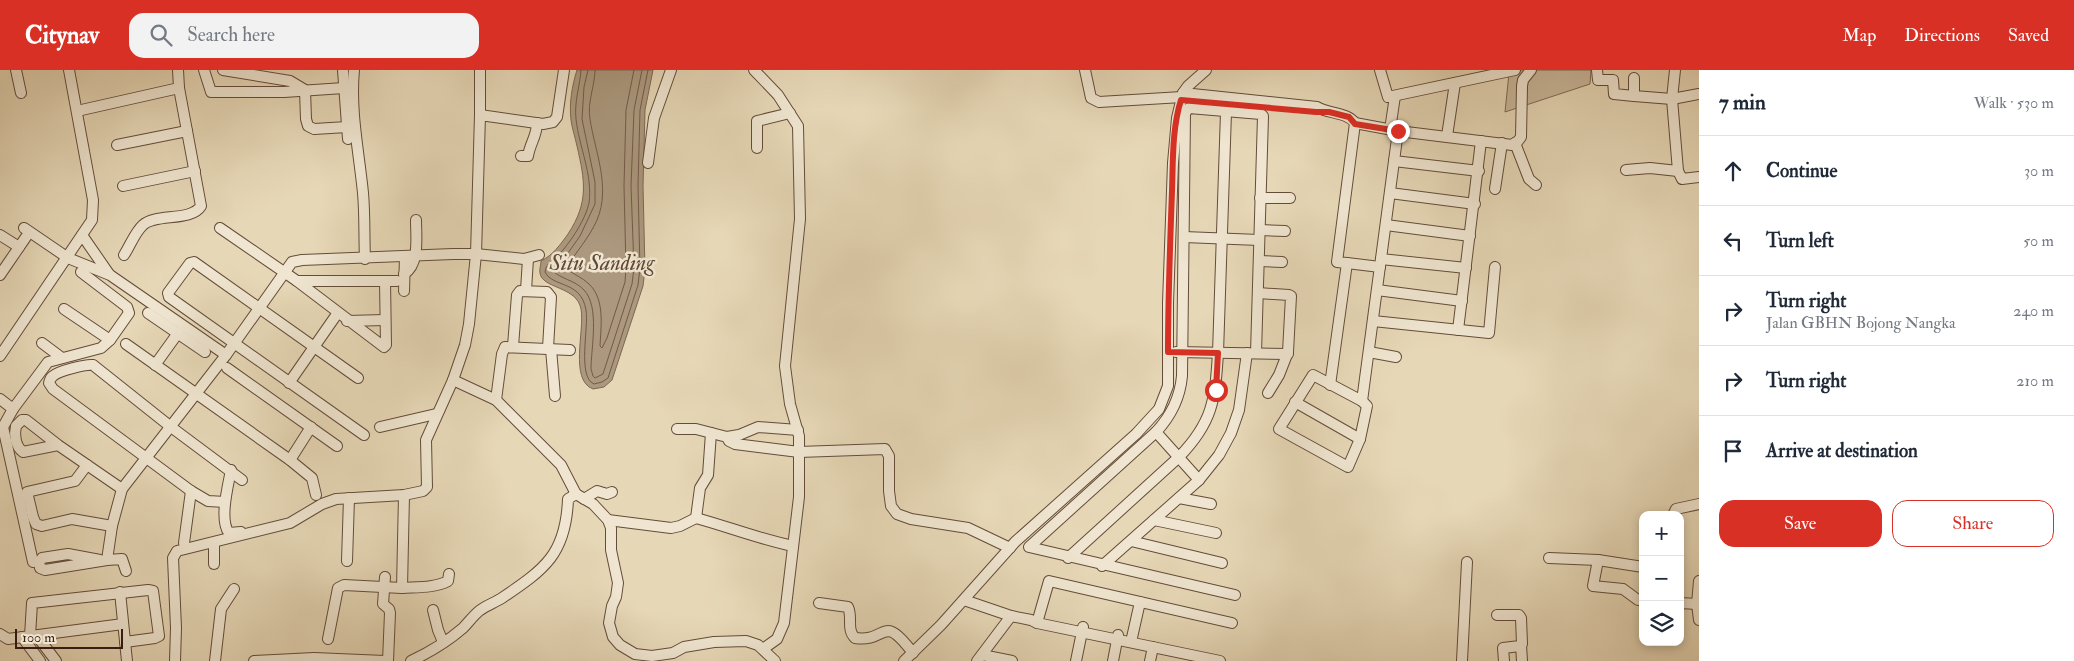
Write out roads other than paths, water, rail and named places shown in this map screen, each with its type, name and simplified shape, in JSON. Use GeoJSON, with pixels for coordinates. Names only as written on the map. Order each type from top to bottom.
{"type":"FeatureCollection","features":[{"type":"Feature","properties":{"kind":"street"},"geometry":{"type":"LineString","coordinates":[[16,70],[21,94]]}},
{"type":"Feature","properties":{"kind":"street"},"geometry":{"type":"LineString","coordinates":[[0,356],[92,220],[93,208],[69,70]]}},
{"type":"Feature","properties":{"kind":"street"},"geometry":{"type":"LineString","coordinates":[[124,255],[143,225],[149,221],[192,213],[199,209],[201,201],[179,88],[178,70]]}},
{"type":"Feature","properties":{"kind":"street"},"geometry":{"type":"LineString","coordinates":[[204,70],[211,92],[344,88]]}},
{"type":"Feature","properties":{"kind":"street"},"geometry":{"type":"LineString","coordinates":[[224,70],[290,81],[304,90]]}},
{"type":"Feature","properties":{"kind":"street"},"geometry":{"type":"LineString","coordinates":[[343,70],[348,139]]}},
{"type":"Feature","properties":{"kind":"street"},"geometry":{"type":"LineString","coordinates":[[355,70],[354,104],[358,164],[363,193],[365,258]]}},
{"type":"Feature","properties":{"kind":"street"},"geometry":{"type":"LineString","coordinates":[[175,661],[174,554],[184,548],[214,543],[290,523],[330,501],[404,495],[427,487],[426,440],[436,414],[453,380],[467,335],[476,254],[480,70]]}},
{"type":"Feature","properties":{"kind":"street"},"geometry":{"type":"LineString","coordinates":[[480,115],[550,123],[557,117],[564,70]]}},
{"type":"Feature","properties":{"kind":"street"},"geometry":{"type":"LineString","coordinates":[[648,163],[654,118],[671,70]]}},
{"type":"Feature","properties":{"kind":"street"},"geometry":{"type":"LineString","coordinates":[[754,70],[769,83],[798,126],[800,219],[785,366],[790,404],[798,430],[799,497],[784,623],[777,639],[764,649]]}},
{"type":"Feature","properties":{"kind":"street"},"geometry":{"type":"LineString","coordinates":[[1086,70],[1091,98],[1099,102],[1182,97],[1317,107],[1349,117],[1355,124],[1481,141],[1516,143]]}},
{"type":"Feature","properties":{"kind":"street"},"geometry":{"type":"LineString","coordinates":[[904,661],[964,600],[1013,545],[1136,434],[1156,413],[1163,401],[1168,386],[1168,303],[1173,163],[1177,118],[1182,97],[1188,86],[1206,70]]}},
{"type":"Feature","properties":{"kind":"street"},"geometry":{"type":"LineString","coordinates":[[1380,70],[1386,96],[1388,97],[1515,70]]}},
{"type":"Feature","properties":{"kind":"street"},"geometry":{"type":"LineString","coordinates":[[1516,143],[1521,137],[1522,86],[1526,74],[1531,70]]}},
{"type":"Feature","properties":{"kind":"street"},"geometry":{"type":"LineString","coordinates":[[1597,70],[1598,80],[1613,80],[1614,94],[1672,99],[1699,94]]}},
{"type":"Feature","properties":{"kind":"street"},"geometry":{"type":"LineString","coordinates":[[1675,70],[1672,99],[1678,171],[1682,179],[1699,177]]}},
{"type":"Feature","properties":{"kind":"street"},"geometry":{"type":"LineString","coordinates":[[1634,78],[1634,96]]}},
{"type":"Feature","properties":{"kind":"street"},"geometry":{"type":"LineString","coordinates":[[1447,136],[1455,83]]}},
{"type":"Feature","properties":{"kind":"street"},"geometry":{"type":"LineString","coordinates":[[77,111],[179,88]]}},
{"type":"Feature","properties":{"kind":"street"},"geometry":{"type":"LineString","coordinates":[[304,90],[308,126],[314,129],[347,127]]}},
{"type":"Feature","properties":{"kind":"street"},"geometry":{"type":"LineString","coordinates":[[1362,401],[1394,161],[1394,96]]}},
{"type":"Feature","properties":{"kind":"street"},"geometry":{"type":"LineString","coordinates":[[1029,547],[1156,432],[1169,416],[1177,401],[1182,376],[1185,112],[1189,108],[1261,114],[1263,116],[1258,292],[1252,353],[1231,434],[1219,455],[1199,480],[1102,566]]}},
{"type":"Feature","properties":{"kind":"street"},"geometry":{"type":"LineString","coordinates":[[1068,558],[1179,457],[1195,440],[1211,411],[1216,390],[1218,353],[1226,112]]}},
{"type":"Feature","properties":{"kind":"street"},"geometry":{"type":"LineString","coordinates":[[757,148],[757,121],[790,113]]}},
{"type":"Feature","properties":{"kind":"street"},"geometry":{"type":"LineString","coordinates":[[521,156],[528,156],[529,145],[537,134],[537,123]]}},
{"type":"Feature","properties":{"kind":"street"},"geometry":{"type":"LineString","coordinates":[[1355,124],[1337,262],[1466,268]]}},
{"type":"Feature","properties":{"kind":"street"},"geometry":{"type":"LineString","coordinates":[[117,145],[187,131]]}},
{"type":"Feature","properties":{"kind":"street"},"geometry":{"type":"LineString","coordinates":[[1458,330],[1479,171],[1481,141]]}},
{"type":"Feature","properties":{"kind":"street"},"geometry":{"type":"LineString","coordinates":[[1496,189],[1502,143]]}},
{"type":"Feature","properties":{"kind":"street"},"geometry":{"type":"LineString","coordinates":[[1516,143],[1529,179],[1536,185]]}},
{"type":"Feature","properties":{"kind":"street"},"geometry":{"type":"LineString","coordinates":[[1394,161],[1479,171]]}},
{"type":"Feature","properties":{"kind":"street"},"geometry":{"type":"LineString","coordinates":[[1626,170],[1650,168],[1678,171]]}},
{"type":"Feature","properties":{"kind":"street"},"geometry":{"type":"LineString","coordinates":[[123,186],[195,171]]}},
{"type":"Feature","properties":{"kind":"street"},"geometry":{"type":"LineString","coordinates":[[1390,193],[1474,204]]}},
{"type":"Feature","properties":{"kind":"street"},"geometry":{"type":"LineString","coordinates":[[1260,198],[1290,198]]}},
{"type":"Feature","properties":{"kind":"street"},"geometry":{"type":"LineString","coordinates":[[297,281],[385,281],[401,278],[412,268],[410,256],[416,220]]}},
{"type":"Feature","properties":{"kind":"street"},"geometry":{"type":"LineString","coordinates":[[1386,226],[1470,236]]}},
{"type":"Feature","properties":{"kind":"street"},"geometry":{"type":"LineString","coordinates":[[220,228],[297,281],[347,321],[384,347],[386,345],[385,281]]}},
{"type":"Feature","properties":{"kind":"street"},"geometry":{"type":"LineString","coordinates":[[1184,237],[1222,239],[1285,231]]}},
{"type":"Feature","properties":{"kind":"street"},"geometry":{"type":"LineString","coordinates":[[0,274],[19,247],[25,232],[68,258],[110,274],[226,355]]}},
{"type":"Feature","properties":{"kind":"street"},"geometry":{"type":"LineString","coordinates":[[0,235],[19,247]]}},
{"type":"Feature","properties":{"kind":"street"},"geometry":{"type":"LineString","coordinates":[[82,235],[110,274]]}},
{"type":"Feature","properties":{"kind":"street"},"geometry":{"type":"LineString","coordinates":[[103,560],[122,489],[226,355],[292,262],[476,254],[528,259],[540,255]]}},
{"type":"Feature","properties":{"kind":"street"},"geometry":{"type":"LineString","coordinates":[[526,290],[528,259]]}},
{"type":"Feature","properties":{"kind":"street"},"geometry":{"type":"LineString","coordinates":[[1259,261],[1282,262]]}},
{"type":"Feature","properties":{"kind":"street"},"geometry":{"type":"LineString","coordinates":[[358,378],[194,262],[190,262],[168,295],[364,435]]}},
{"type":"Feature","properties":{"kind":"street"},"geometry":{"type":"LineString","coordinates":[[1330,385],[1347,263]]}},
{"type":"Feature","properties":{"kind":"street"},"geometry":{"type":"LineString","coordinates":[[1373,321],[1490,333],[1495,267]]}},
{"type":"Feature","properties":{"kind":"street"},"geometry":{"type":"LineString","coordinates":[[33,562],[3,432],[5,423],[13,409],[48,362],[101,348],[110,340],[128,315],[128,309],[81,272]]}},
{"type":"Feature","properties":{"kind":"street"},"geometry":{"type":"LineString","coordinates":[[401,278],[404,291]]}},
{"type":"Feature","properties":{"kind":"street"},"geometry":{"type":"LineString","coordinates":[[513,346],[517,295],[520,291],[526,290],[547,292],[551,297],[549,348],[556,396]]}},
{"type":"Feature","properties":{"kind":"street"},"geometry":{"type":"LineString","coordinates":[[1377,290],[1462,301]]}},
{"type":"Feature","properties":{"kind":"street"},"geometry":{"type":"LineString","coordinates":[[1258,292],[1291,296],[1288,354],[1279,375],[1268,393]]}},
{"type":"Feature","properties":{"kind":"street"},"geometry":{"type":"LineString","coordinates":[[64,309],[110,340]]}},
{"type":"Feature","properties":{"kind":"street"},"geometry":{"type":"LineString","coordinates":[[148,313],[204,352]]}},
{"type":"Feature","properties":{"kind":"street"},"geometry":{"type":"LineString","coordinates":[[289,383],[338,314]]}},
{"type":"Feature","properties":{"kind":"street"},"geometry":{"type":"LineString","coordinates":[[347,321],[385,320]]}},
{"type":"Feature","properties":{"kind":"street"},"geometry":{"type":"LineString","coordinates":[[155,365],[178,334]]}},
{"type":"Feature","properties":{"kind":"street"},"geometry":{"type":"LineString","coordinates":[[42,343],[62,358]]}},
{"type":"Feature","properties":{"kind":"street"},"geometry":{"type":"LineString","coordinates":[[126,344],[290,460],[312,478],[316,495]]}},
{"type":"Feature","properties":{"kind":"street"},"geometry":{"type":"LineString","coordinates":[[496,400],[503,349],[513,346],[570,350]]}},
{"type":"Feature","properties":{"kind":"street"},"geometry":{"type":"LineString","coordinates":[[1168,352],[1288,354]]}},
{"type":"Feature","properties":{"kind":"street"},"geometry":{"type":"LineString","coordinates":[[1369,352],[1396,357]]}},
{"type":"Feature","properties":{"kind":"street"},"geometry":{"type":"LineString","coordinates":[[208,501],[191,491],[53,389],[50,383],[51,378],[55,374],[78,367],[93,365],[242,480]]}},
{"type":"Feature","properties":{"kind":"street"},"geometry":{"type":"LineString","coordinates":[[226,368],[338,446]]}},
{"type":"Feature","properties":{"kind":"street"},"geometry":{"type":"LineString","coordinates":[[1312,375],[1330,385],[1362,401],[1367,406],[1360,439],[1346,467],[1280,430],[1279,427],[1312,375]]}},
{"type":"Feature","properties":{"kind":"street"},"geometry":{"type":"LineString","coordinates":[[453,380],[496,400],[561,465],[580,496],[601,511],[608,520],[612,528],[611,550],[618,583],[609,622],[614,637],[620,644],[635,654],[644,656],[673,653],[684,647],[732,640],[746,641],[764,649],[775,661]]}},
{"type":"Feature","properties":{"kind":"street"},"geometry":{"type":"LineString","coordinates":[[0,399],[13,409]]}},
{"type":"Feature","properties":{"kind":"street"},"geometry":{"type":"LineString","coordinates":[[1295,402],[1360,439]]}},
{"type":"Feature","properties":{"kind":"street"},"geometry":{"type":"LineString","coordinates":[[380,427],[436,414]]}},
{"type":"Feature","properties":{"kind":"street"},"geometry":{"type":"LineString","coordinates":[[290,460],[311,427]]}},
{"type":"Feature","properties":{"kind":"street"},"geometry":{"type":"LineString","coordinates":[[677,428],[696,429],[727,437],[739,436],[758,427],[798,430]]}},
{"type":"Feature","properties":{"kind":"street"},"geometry":{"type":"LineString","coordinates":[[1156,432],[1199,480]]}},
{"type":"Feature","properties":{"kind":"street"},"geometry":{"type":"LineString","coordinates":[[696,518],[700,488],[708,475],[711,433]]}},
{"type":"Feature","properties":{"kind":"street"},"geometry":{"type":"LineString","coordinates":[[727,437],[729,441],[736,444],[799,452],[885,448],[889,456],[891,506],[897,514],[912,519],[968,528],[1013,545],[1029,547],[1102,566],[1235,595]]}},
{"type":"Feature","properties":{"kind":"street"},"geometry":{"type":"LineString","coordinates":[[58,445],[122,489]]}},
{"type":"Feature","properties":{"kind":"street"},"geometry":{"type":"LineString","coordinates":[[86,465],[75,481],[27,492],[34,521],[42,526],[70,519],[112,526]]}},
{"type":"Feature","properties":{"kind":"street"},"geometry":{"type":"LineString","coordinates":[[230,470],[225,502],[225,527],[229,533],[267,525]]}},
{"type":"Feature","properties":{"kind":"street"},"geometry":{"type":"LineString","coordinates":[[184,543],[191,491]]}},
{"type":"Feature","properties":{"kind":"street"},"geometry":{"type":"LineString","coordinates":[[411,661],[463,628],[479,611],[527,581],[551,558],[557,551],[562,537],[568,499],[597,491],[607,494],[612,492]]}},
{"type":"Feature","properties":{"kind":"street"},"geometry":{"type":"LineString","coordinates":[[402,588],[404,495]]}},
{"type":"Feature","properties":{"kind":"street"},"geometry":{"type":"LineString","coordinates":[[347,561],[349,498]]}},
{"type":"Feature","properties":{"kind":"street"},"geometry":{"type":"LineString","coordinates":[[1179,498],[1211,504]]}},
{"type":"Feature","properties":{"kind":"street"},"geometry":{"type":"LineString","coordinates":[[190,503],[225,502]]}},
{"type":"Feature","properties":{"kind":"street"},"geometry":{"type":"LineString","coordinates":[[1675,511],[1676,509],[1699,504]]}},
{"type":"Feature","properties":{"kind":"street"},"geometry":{"type":"LineString","coordinates":[[608,520],[670,528],[680,526],[696,518],[734,529],[753,537],[793,546]]}},
{"type":"Feature","properties":{"kind":"street"},"geometry":{"type":"LineString","coordinates":[[1154,520],[1216,533]]}},
{"type":"Feature","properties":{"kind":"street"},"geometry":{"type":"LineString","coordinates":[[1131,541],[1222,563]]}},
{"type":"Feature","properties":{"kind":"street"},"geometry":{"type":"LineString","coordinates":[[214,543],[214,564]]}},
{"type":"Feature","properties":{"kind":"street"},"geometry":{"type":"LineString","coordinates":[[103,560],[68,554],[42,558],[39,563],[40,568],[45,570],[103,560],[122,559],[126,571]]}},
{"type":"Feature","properties":{"kind":"street"},"geometry":{"type":"LineString","coordinates":[[1549,558],[1598,560],[1639,566]]}},
{"type":"Feature","properties":{"kind":"street"},"geometry":{"type":"LineString","coordinates":[[1598,560],[1593,586],[1623,589],[1639,600]]}},
{"type":"Feature","properties":{"kind":"street"},"geometry":{"type":"LineString","coordinates":[[1462,661],[1467,562]]}},
{"type":"Feature","properties":{"kind":"street"},"geometry":{"type":"LineString","coordinates":[[328,639],[338,588],[344,585],[385,582],[402,588],[433,586],[448,581],[449,574]]}},
{"type":"Feature","properties":{"kind":"street"},"geometry":{"type":"LineString","coordinates":[[1035,620],[1048,581],[1232,623]]}},
{"type":"Feature","properties":{"kind":"street"},"geometry":{"type":"LineString","coordinates":[[1699,581],[1697,604],[1699,620]]}},
{"type":"Feature","properties":{"kind":"street"},"geometry":{"type":"LineString","coordinates":[[254,661],[296,659],[387,661],[390,613],[389,609],[383,604],[385,582]]}},
{"type":"Feature","properties":{"kind":"street"},"geometry":{"type":"LineString","coordinates":[[214,661],[221,609],[234,588]]}},
{"type":"Feature","properties":{"kind":"street"},"geometry":{"type":"LineString","coordinates":[[40,661],[30,637],[32,603],[120,592],[153,591],[159,636],[125,642]]}},
{"type":"Feature","properties":{"kind":"street"},"geometry":{"type":"LineString","coordinates":[[120,592],[125,642],[124,661]]}},
{"type":"Feature","properties":{"kind":"street"},"geometry":{"type":"LineString","coordinates":[[964,600],[1011,616],[1118,636],[1189,655]]}},
{"type":"Feature","properties":{"kind":"street"},"geometry":{"type":"LineString","coordinates":[[1131,639],[1140,602]]}},
{"type":"Feature","properties":{"kind":"street"},"geometry":{"type":"LineString","coordinates":[[819,603],[848,607],[851,617],[850,634],[855,638],[865,638],[888,630],[899,635],[913,653]]}},
{"type":"Feature","properties":{"kind":"street"},"geometry":{"type":"LineString","coordinates":[[1684,603],[1697,604]]}},
{"type":"Feature","properties":{"kind":"street"},"geometry":{"type":"LineString","coordinates":[[433,610],[443,642]]}},
{"type":"Feature","properties":{"kind":"street"},"geometry":{"type":"LineString","coordinates":[[1497,615],[1521,616],[1522,661]]}},
{"type":"Feature","properties":{"kind":"street"},"geometry":{"type":"LineString","coordinates":[[979,658],[1011,616]]}},
{"type":"Feature","properties":{"kind":"street"},"geometry":{"type":"LineString","coordinates":[[0,634],[8,639],[123,624]]}},
{"type":"Feature","properties":{"kind":"street"},"geometry":{"type":"LineString","coordinates":[[1076,661],[1082,629]]}},
{"type":"Feature","properties":{"kind":"street"},"geometry":{"type":"LineString","coordinates":[[1113,661],[1118,636]]}},
{"type":"Feature","properties":{"kind":"street"},"geometry":{"type":"LineString","coordinates":[[30,637],[56,661]]}},
{"type":"Feature","properties":{"kind":"street"},"geometry":{"type":"LineString","coordinates":[[1131,639],[1153,647],[1222,661]]}},
{"type":"Feature","properties":{"kind":"street"},"geometry":{"type":"LineString","coordinates":[[1504,661],[1503,648],[1521,645]]}},
{"type":"Feature","properties":{"kind":"street"},"geometry":{"type":"LineString","coordinates":[[1150,661],[1153,647]]}},
{"type":"Feature","properties":{"kind":"street"},"geometry":{"type":"LineString","coordinates":[[979,658],[1012,661]]}},
{"type":"Feature","properties":{"kind":"water","name":"Situ Sanding"},"geometry":{"type":"Polygon","coordinates":[[[577,70],[653,70],[645,110],[643,186],[645,269],[643,286],[612,380],[604,387],[593,389],[586,384],[580,365],[582,318],[578,302],[567,292],[547,282],[542,278],[540,272],[541,261],[553,253],[568,234],[575,222],[582,201],[582,170],[570,114],[571,95],[577,70]]]}}]}
